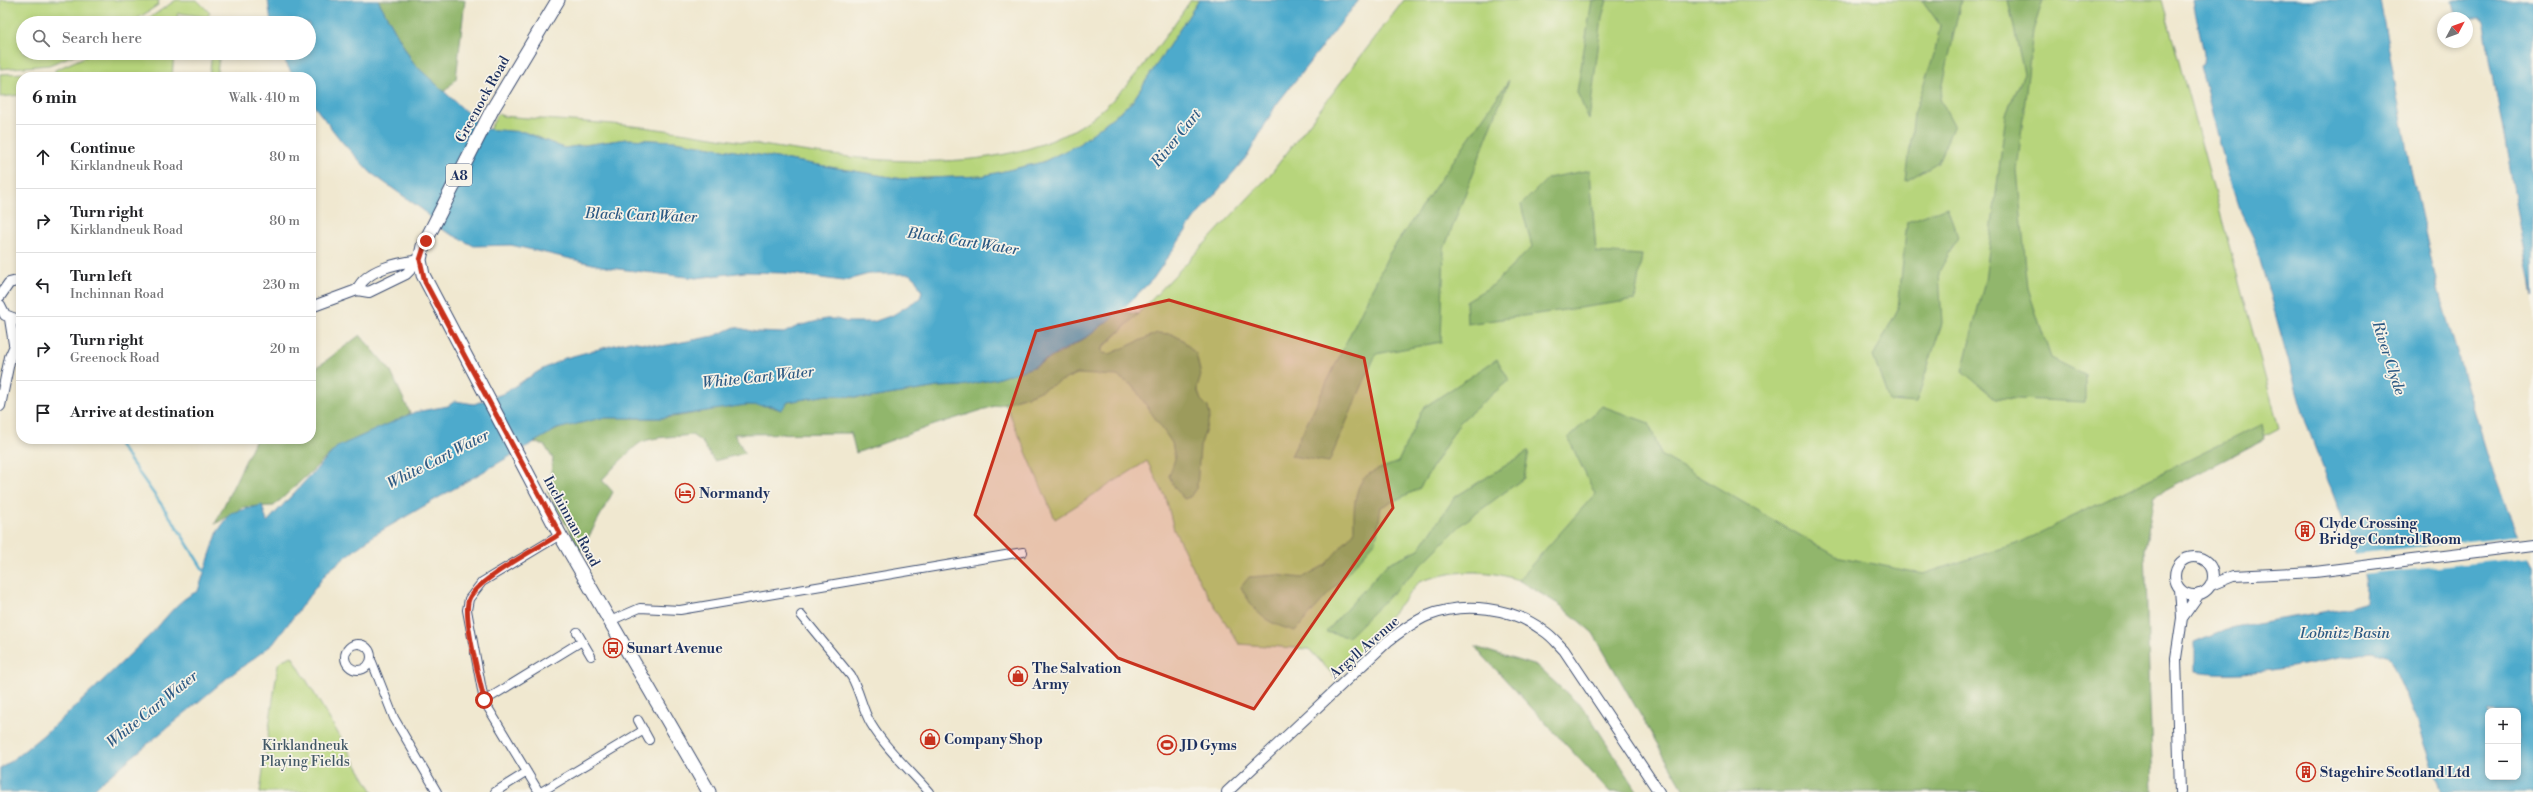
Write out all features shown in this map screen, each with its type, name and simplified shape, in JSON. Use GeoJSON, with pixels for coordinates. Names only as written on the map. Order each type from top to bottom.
{"type":"FeatureCollection","features":[{"type":"Feature","properties":{"kind":"main road","name":"Greenock Road"},"geometry":{"type":"LineString","coordinates":[[420,260],[426,241],[492,110],[558,0]]}},
{"type":"Feature","properties":{"kind":"main road","name":"Inchinnan Road"},"geometry":{"type":"LineString","coordinates":[[420,260],[425,282],[560,534],[709,792]]}},
{"type":"Feature","properties":{"kind":"street"},"geometry":{"type":"LineString","coordinates":[[357,290],[362,280],[368,277],[400,262],[420,260]]}},
{"type":"Feature","properties":{"kind":"street"},"geometry":{"type":"LineString","coordinates":[[316,304],[357,290],[369,292],[406,274],[420,260]]}},
{"type":"Feature","properties":{"kind":"street"},"geometry":{"type":"LineString","coordinates":[[0,296],[9,283],[16,281]]}},
{"type":"Feature","properties":{"kind":"street"},"geometry":{"type":"LineString","coordinates":[[0,305],[10,319],[14,344]]}},
{"type":"Feature","properties":{"kind":"street"},"geometry":{"type":"LineString","coordinates":[[10,319],[16,320]]}},
{"type":"Feature","properties":{"kind":"street"},"geometry":{"type":"LineString","coordinates":[[0,406],[16,341]]}},
{"type":"Feature","properties":{"kind":"street"},"geometry":{"type":"LineString","coordinates":[[560,534],[482,582],[469,599],[469,622],[484,700],[540,792],[644,730]]}},
{"type":"Feature","properties":{"kind":"street"},"geometry":{"type":"LineString","coordinates":[[2182,618],[2199,594],[2211,585],[2234,576],[2321,571],[2533,545]]}},
{"type":"Feature","properties":{"kind":"street"},"geometry":{"type":"LineString","coordinates":[[610,621],[640,608],[686,609],[1024,552]]}},
{"type":"Feature","properties":{"kind":"street"},"geometry":{"type":"LineString","coordinates":[[2180,792],[2176,658],[2182,618],[2180,589],[2175,578],[2175,572],[2181,562],[2192,557],[2198,558],[2209,564],[2212,570],[2211,585]]}},
{"type":"Feature","properties":{"kind":"street"},"geometry":{"type":"LineString","coordinates":[[2212,570],[2234,576]]}},
{"type":"Feature","properties":{"kind":"street"},"geometry":{"type":"LineString","coordinates":[[2180,589],[2189,594],[2199,594]]}},
{"type":"Feature","properties":{"kind":"street","name":"Argyll Avenue"},"geometry":{"type":"LineString","coordinates":[[1227,792],[1388,641],[1410,625],[1427,616],[1447,610],[1488,608],[1517,616],[1544,631],[1564,650],[1659,792]]}},
{"type":"Feature","properties":{"kind":"street"},"geometry":{"type":"LineString","coordinates":[[801,615],[857,686],[871,723],[929,792]]}},
{"type":"Feature","properties":{"kind":"street"},"geometry":{"type":"LineString","coordinates":[[577,632],[591,656]]}},
{"type":"Feature","properties":{"kind":"street"},"geometry":{"type":"LineString","coordinates":[[484,700],[582,641]]}},
{"type":"Feature","properties":{"kind":"street"},"geometry":{"type":"LineString","coordinates":[[372,662],[394,718],[437,792]]}},
{"type":"Feature","properties":{"kind":"street"},"geometry":{"type":"LineString","coordinates":[[638,720],[649,740]]}},
{"type":"Feature","properties":{"kind":"street"},"geometry":{"type":"LineString","coordinates":[[495,792],[527,772]]}},
{"type":"Feature","properties":{"kind":"highlighted area"},"geometry":{"type":"Polygon","coordinates":[[[1169,300],[1364,358],[1393,508],[1254,709],[1118,658],[975,515],[1036,331],[1169,300]]]}},
{"type":"Feature","properties":{"kind":"green space"},"geometry":{"type":"Polygon","coordinates":[[[0,0],[159,0],[158,5],[142,16],[16,16],[16,60],[61,60],[49,65],[0,69],[0,0]]]}},
{"type":"Feature","properties":{"kind":"green space"},"geometry":{"type":"Polygon","coordinates":[[[176,0],[197,0],[210,13],[208,16],[178,13],[177,16],[152,16],[176,0]]]}},
{"type":"Feature","properties":{"kind":"green space"},"geometry":{"type":"Polygon","coordinates":[[[378,0],[465,0],[456,79],[444,92],[413,63],[378,0]]]}},
{"type":"Feature","properties":{"kind":"green space"},"geometry":{"type":"Polygon","coordinates":[[[1191,0],[1199,0],[1132,102],[1079,144],[1043,162],[983,176],[902,179],[675,141],[626,139],[564,148],[524,132],[489,130],[498,114],[503,116],[645,127],[817,153],[872,159],[926,161],[978,158],[1027,149],[1072,131],[1090,120],[1106,106],[1123,90],[1138,72],[1191,0]]]}},
{"type":"Feature","properties":{"kind":"green space"},"geometry":{"type":"Polygon","coordinates":[[[1404,0],[2162,0],[2279,428],[1920,623],[1560,605],[1524,582],[1506,576],[1481,572],[1468,572],[1444,575],[1419,582],[1337,679],[1309,649],[1239,644],[1201,584],[1174,530],[1166,498],[1147,461],[1055,519],[1005,403],[1033,394],[1102,349],[1138,314],[1269,176],[1404,0]]]}},
{"type":"Feature","properties":{"kind":"green space"},"geometry":{"type":"Polygon","coordinates":[[[1592,0],[1607,0],[1602,17],[1589,120],[1577,92],[1592,0]]]}},
{"type":"Feature","properties":{"kind":"green space"},"geometry":{"type":"Polygon","coordinates":[[[1922,0],[1961,0],[1940,99],[1954,125],[1938,162],[1906,181],[1914,114],[1935,51],[1940,25],[1922,0]]]}},
{"type":"Feature","properties":{"kind":"green space"},"geometry":{"type":"Polygon","coordinates":[[[2008,0],[2043,0],[2033,31],[2017,170],[2028,289],[2051,358],[2085,375],[2085,402],[1995,398],[1962,371],[1985,281],[2006,114],[2024,74],[2008,0]]]}},
{"type":"Feature","properties":{"kind":"green space"},"geometry":{"type":"Polygon","coordinates":[[[78,60],[173,60],[172,72],[55,72],[55,70],[78,60]]]}},
{"type":"Feature","properties":{"kind":"green space"},"geometry":{"type":"Polygon","coordinates":[[[211,60],[219,60],[217,72],[210,72],[211,60]]]}},
{"type":"Feature","properties":{"kind":"green space"},"geometry":{"type":"Polygon","coordinates":[[[16,73],[16,95],[0,97],[0,74],[16,73]]]}},
{"type":"Feature","properties":{"kind":"green space"},"geometry":{"type":"Polygon","coordinates":[[[1509,80],[1444,249],[1441,342],[1376,354],[1329,462],[1291,456],[1389,254],[1509,80]]]}},
{"type":"Feature","properties":{"kind":"green space"},"geometry":{"type":"Polygon","coordinates":[[[1590,170],[1596,252],[1642,255],[1635,300],[1467,324],[1466,301],[1493,285],[1532,247],[1521,205],[1548,178],[1590,170]]]}},
{"type":"Feature","properties":{"kind":"green space"},"geometry":{"type":"Polygon","coordinates":[[[1947,207],[1958,237],[1939,272],[1942,323],[1916,403],[1889,401],[1873,356],[1898,309],[1907,222],[1947,207]]]}},
{"type":"Feature","properties":{"kind":"green space"},"geometry":{"type":"Polygon","coordinates":[[[1119,311],[1138,314],[1102,348],[1102,353],[1110,354],[1157,333],[1172,334],[1183,340],[1196,354],[1201,375],[1197,389],[1201,400],[1208,407],[1210,416],[1200,447],[1197,487],[1190,497],[1184,499],[1175,488],[1169,476],[1175,459],[1172,443],[1133,386],[1117,376],[1077,374],[1033,394],[928,427],[856,453],[851,433],[734,434],[745,453],[714,461],[702,442],[692,435],[648,440],[642,442],[634,448],[602,480],[613,492],[581,551],[548,492],[553,459],[545,446],[534,442],[563,427],[591,419],[675,417],[721,408],[752,405],[766,406],[781,410],[788,402],[827,395],[870,398],[938,387],[962,386],[996,379],[1033,367],[1059,354],[1090,335],[1119,311]]]}},
{"type":"Feature","properties":{"kind":"green space"},"geometry":{"type":"Polygon","coordinates":[[[360,335],[390,370],[410,413],[395,423],[331,453],[274,506],[244,507],[215,524],[254,444],[316,444],[316,368],[360,335]]]}},
{"type":"Feature","properties":{"kind":"green space"},"geometry":{"type":"Polygon","coordinates":[[[1497,359],[1509,380],[1460,422],[1419,489],[1381,507],[1376,541],[1295,631],[1268,621],[1262,616],[1251,604],[1241,587],[1249,577],[1277,575],[1302,578],[1325,565],[1354,532],[1355,501],[1359,485],[1363,479],[1372,472],[1398,462],[1423,408],[1497,359]]]}},
{"type":"Feature","properties":{"kind":"green space"},"geometry":{"type":"Polygon","coordinates":[[[1602,406],[1649,423],[1661,455],[1836,556],[1923,574],[2021,542],[2262,424],[2265,439],[2154,496],[2145,549],[2153,792],[1685,792],[1593,633],[1560,605],[1518,580],[1595,494],[1568,438],[1602,406]]]}},
{"type":"Feature","properties":{"kind":"green space"},"geometry":{"type":"Polygon","coordinates":[[[1529,451],[1524,478],[1463,523],[1348,637],[1326,632],[1387,564],[1419,549],[1455,497],[1529,451]]]}},
{"type":"Feature","properties":{"kind":"green space"},"geometry":{"type":"Polygon","coordinates":[[[1475,647],[1537,666],[1586,711],[1638,792],[1610,792],[1475,647]]]}},
{"type":"Feature","properties":{"kind":"green space","name":"Kirklandneuk Playing Fields"},"geometry":{"type":"Polygon","coordinates":[[[292,656],[373,792],[260,792],[278,664],[282,660],[292,656]]]}},
{"type":"Feature","properties":{"kind":"water"},"geometry":{"type":"Polygon","coordinates":[[[268,0],[378,0],[413,63],[485,129],[524,132],[564,148],[626,139],[675,141],[902,179],[983,176],[1043,162],[1079,144],[1132,102],[1199,0],[1359,0],[1276,105],[1248,155],[1194,219],[1153,279],[1119,312],[1090,335],[1033,367],[996,379],[962,386],[938,387],[870,398],[827,395],[788,402],[781,410],[772,406],[746,405],[661,418],[601,418],[557,429],[374,535],[328,571],[273,644],[227,678],[90,792],[0,792],[0,769],[57,723],[147,638],[183,600],[198,591],[218,531],[231,513],[262,505],[267,522],[337,447],[415,412],[448,406],[455,401],[474,404],[502,394],[539,371],[565,358],[630,341],[662,346],[714,336],[735,327],[756,332],[784,333],[798,326],[826,319],[836,319],[847,322],[873,322],[893,315],[920,298],[922,292],[915,278],[910,274],[869,274],[843,281],[785,273],[745,272],[696,278],[610,268],[511,245],[474,246],[439,228],[423,210],[371,173],[342,142],[316,108],[316,72],[291,72],[284,60],[316,60],[316,16],[270,16],[268,0]]]}},
{"type":"Feature","properties":{"kind":"water"},"geometry":{"type":"Polygon","coordinates":[[[2193,0],[2380,0],[2409,161],[2438,289],[2489,460],[2516,532],[2533,565],[2533,792],[2442,792],[2419,726],[2389,657],[2372,652],[2261,671],[2216,673],[2195,671],[2195,643],[2234,627],[2352,607],[2365,602],[2366,581],[2306,423],[2254,239],[2238,206],[2227,171],[2200,66],[2203,64],[2204,54],[2193,0]]]}},
{"type":"Feature","properties":{"kind":"water"},"geometry":{"type":"Polygon","coordinates":[[[2453,0],[2533,0],[2533,297],[2484,25],[2481,18],[2473,18],[2473,12],[2456,12],[2453,0]]]}},
{"type":"Feature","properties":{"kind":"pier"},"geometry":{"type":"Polygon","coordinates":[[[2520,535],[2532,557],[2362,575],[2354,554],[2520,535]]]}},
{"type":"Feature","properties":{"kind":"waterway"},"geometry":{"type":"LineString","coordinates":[[119,444],[173,521],[204,571]]}},
{"type":"Feature","properties":{"kind":"place","name":"Normandy"},"geometry":{"type":"Point","coordinates":[685,493]}},
{"type":"Feature","properties":{"kind":"place","name":"Clyde Crossing Bridge Control Room"},"geometry":{"type":"Point","coordinates":[2305,531]}},
{"type":"Feature","properties":{"kind":"place","name":"Sunart Avenue"},"geometry":{"type":"Point","coordinates":[613,648]}},
{"type":"Feature","properties":{"kind":"place","name":"The Salvation Army"},"geometry":{"type":"Point","coordinates":[1018,676]}},
{"type":"Feature","properties":{"kind":"place","name":"Company Shop"},"geometry":{"type":"Point","coordinates":[930,739]}},
{"type":"Feature","properties":{"kind":"place","name":"JD Gyms"},"geometry":{"type":"Point","coordinates":[1167,745]}},
{"type":"Feature","properties":{"kind":"place","name":"Stagehire Scotland Ltd"},"geometry":{"type":"Point","coordinates":[2306,772]}},
{"type":"Feature","properties":{"kind":"route"},"geometry":{"type":"LineString","coordinates":[[426,241],[420,254],[422,275],[425,282],[560,534],[482,582],[474,590],[469,599],[467,610],[484,700]]}},
{"type":"Feature","properties":{"kind":"water label","name":"River Cart"},"geometry":{"type":"Point","coordinates":[1176,138]}},
{"type":"Feature","properties":{"kind":"water label","name":"Black Cart Water"},"geometry":{"type":"Point","coordinates":[641,215]}},
{"type":"Feature","properties":{"kind":"water label","name":"Black Cart Water"},"geometry":{"type":"Point","coordinates":[963,241]}},
{"type":"Feature","properties":{"kind":"water label","name":"River Clyde"},"geometry":{"type":"Point","coordinates":[2389,358]}},
{"type":"Feature","properties":{"kind":"water label","name":"White Cart Water"},"geometry":{"type":"Point","coordinates":[758,377]}},
{"type":"Feature","properties":{"kind":"water label","name":"White Cart Water"},"geometry":{"type":"Point","coordinates":[438,459]}},
{"type":"Feature","properties":{"kind":"water label","name":"Lobnitz Basin"},"geometry":{"type":"Point","coordinates":[2345,633]}},
{"type":"Feature","properties":{"kind":"water label","name":"White Cart Water"},"geometry":{"type":"Point","coordinates":[152,709]}}]}
